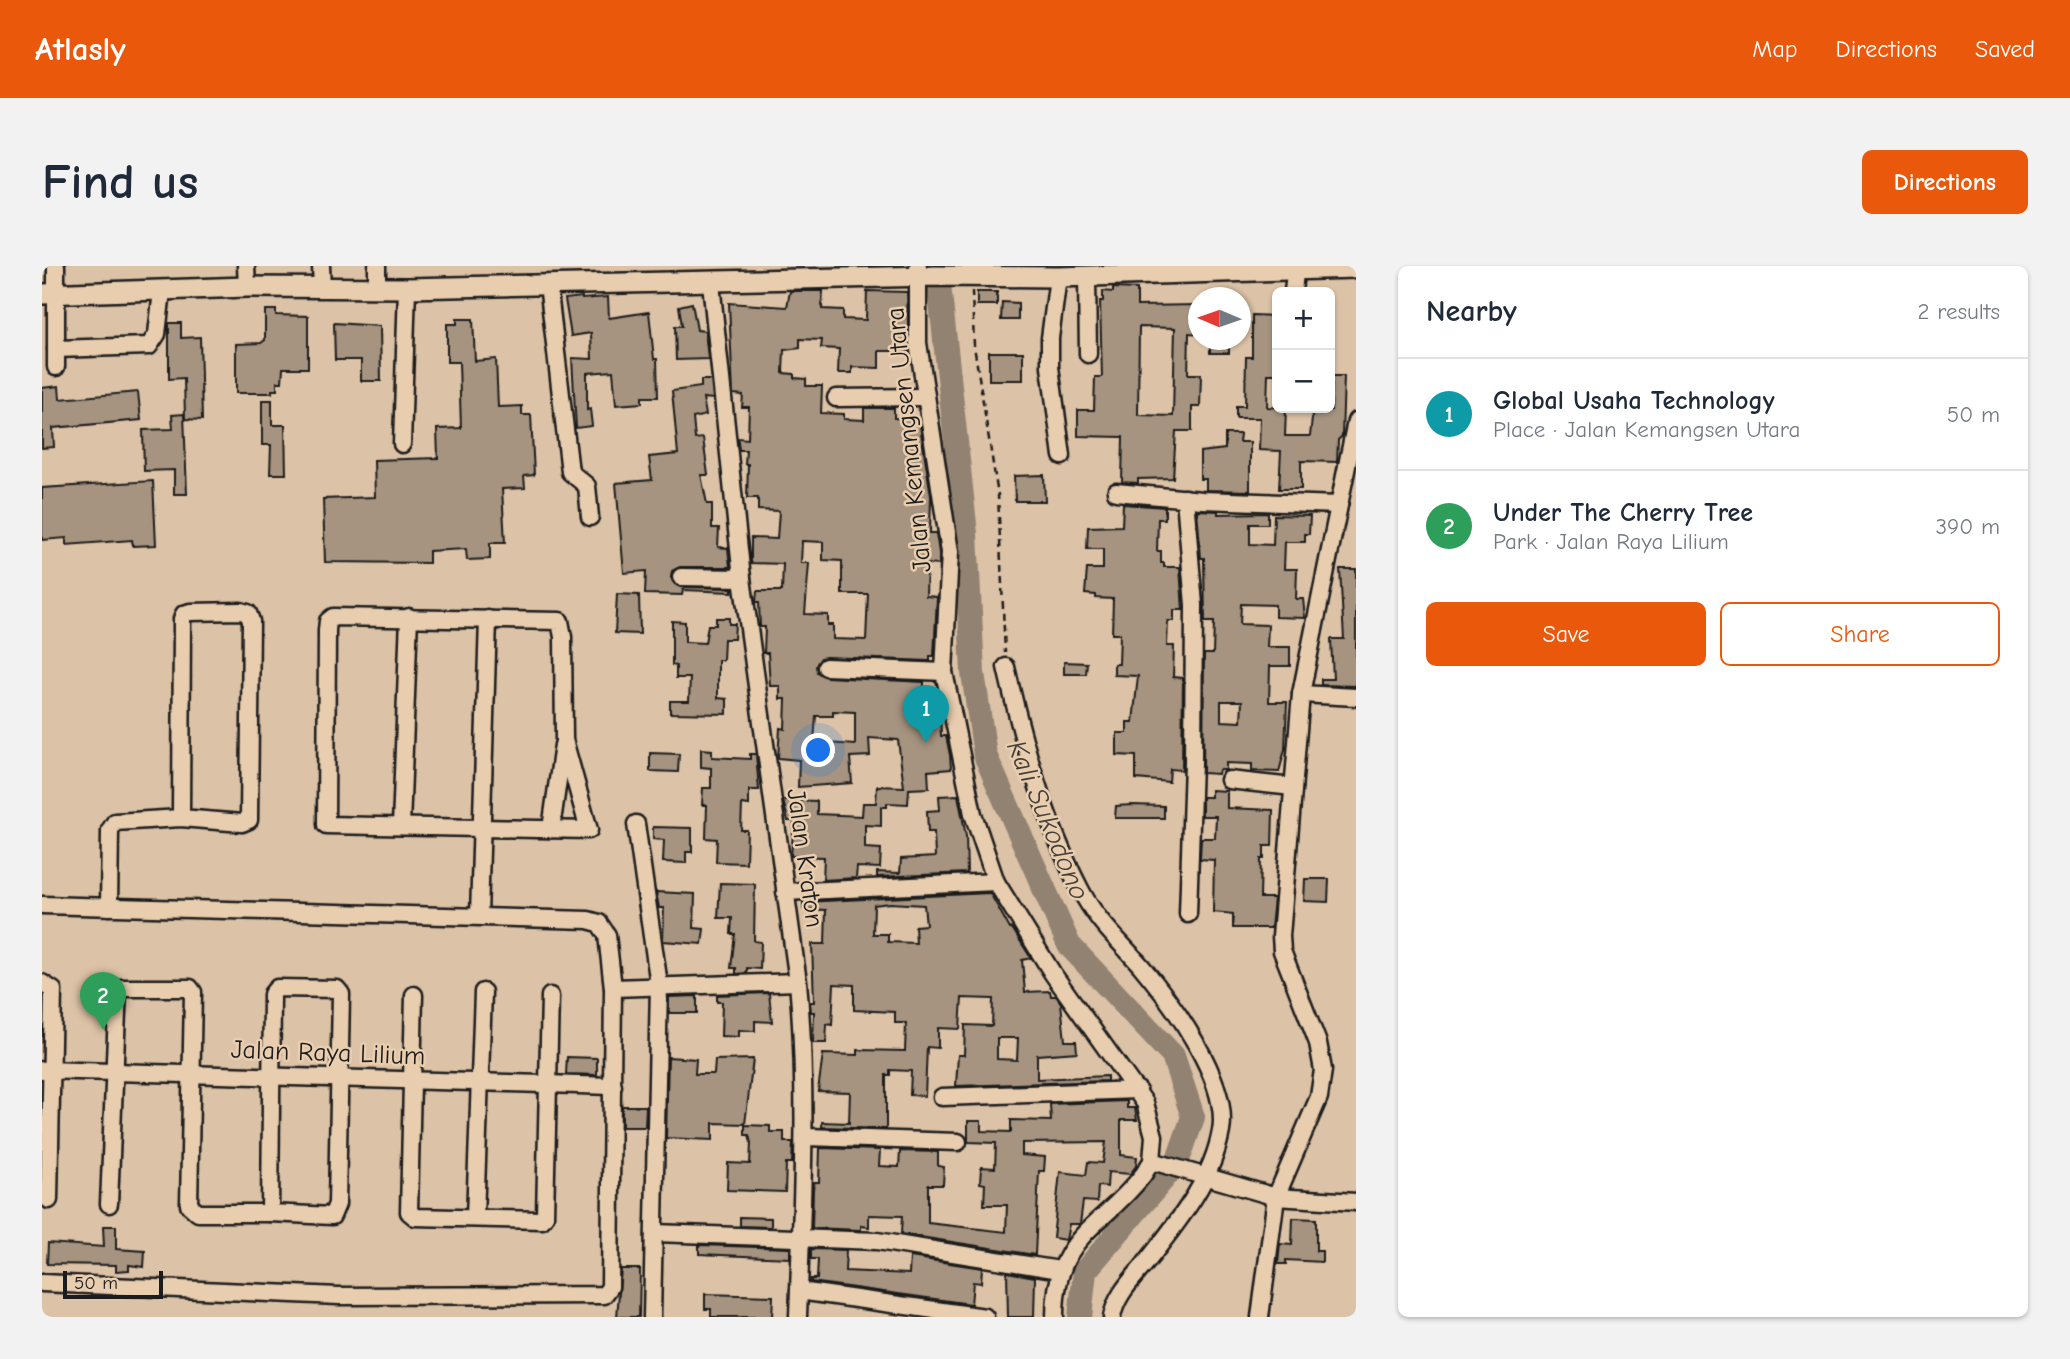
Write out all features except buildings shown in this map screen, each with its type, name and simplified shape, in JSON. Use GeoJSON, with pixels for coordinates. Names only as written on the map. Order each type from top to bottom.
{"type":"FeatureCollection","features":[{"type":"Feature","properties":{"kind":"main road"},"geometry":{"type":"LineString","coordinates":[[49,294],[247,287],[407,288],[711,283],[734,274],[1050,273],[1087,276],[1147,270],[1356,268]]}},
{"type":"Feature","properties":{"kind":"street"},"geometry":{"type":"LineString","coordinates":[[56,266],[49,294],[56,367]]}},
{"type":"Feature","properties":{"kind":"street"},"geometry":{"type":"LineString","coordinates":[[246,266],[247,287]]}},
{"type":"Feature","properties":{"kind":"street"},"geometry":{"type":"LineString","coordinates":[[321,266],[322,288]]}},
{"type":"Feature","properties":{"kind":"street"},"geometry":{"type":"LineString","coordinates":[[377,266],[377,288]]}},
{"type":"Feature","properties":{"kind":"street","name":"Jalan Kemangsen Utara"},"geometry":{"type":"LineString","coordinates":[[922,273],[918,343],[924,397],[950,552],[944,672],[973,814],[996,882],[1054,974],[1138,1090],[1152,1116],[1156,1162]]}},
{"type":"Feature","properties":{"kind":"street"},"geometry":{"type":"LineString","coordinates":[[1050,273],[1050,367],[1062,456]]}},
{"type":"Feature","properties":{"kind":"street"},"geometry":{"type":"LineString","coordinates":[[1087,276],[1088,354]]}},
{"type":"Feature","properties":{"kind":"street","name":"Jalan Kraton"},"geometry":{"type":"LineString","coordinates":[[711,283],[743,578],[804,1043],[806,1137],[797,1317]]}},
{"type":"Feature","properties":{"kind":"street"},"geometry":{"type":"LineString","coordinates":[[548,284],[570,472],[587,486],[590,517]]}},
{"type":"Feature","properties":{"kind":"street"},"geometry":{"type":"LineString","coordinates":[[402,444],[407,288]]}},
{"type":"Feature","properties":{"kind":"street"},"geometry":{"type":"LineString","coordinates":[[56,349],[149,346],[157,334],[162,291]]}},
{"type":"Feature","properties":{"kind":"street"},"geometry":{"type":"LineString","coordinates":[[836,398],[924,397]]}},
{"type":"Feature","properties":{"kind":"street"},"geometry":{"type":"LineString","coordinates":[[1259,1317],[1276,1197],[1319,1097],[1323,1059],[1282,951],[1282,923],[1301,694],[1356,421]]}},
{"type":"Feature","properties":{"kind":"street"},"geometry":{"type":"LineString","coordinates":[[1116,492],[1185,499],[1339,505]]}},
{"type":"Feature","properties":{"kind":"street"},"geometry":{"type":"LineString","coordinates":[[1185,499],[1194,605],[1188,914]]}},
{"type":"Feature","properties":{"kind":"street"},"geometry":{"type":"LineString","coordinates":[[681,577],[743,578]]}},
{"type":"Feature","properties":{"kind":"street"},"geometry":{"type":"LineString","coordinates":[[109,906],[110,830],[115,822],[181,818],[242,823],[249,820],[251,621],[248,613],[190,612],[184,614],[182,619],[181,818]]}},
{"type":"Feature","properties":{"kind":"street"},"geometry":{"type":"LineString","coordinates":[[551,829],[564,740],[562,624],[553,618],[333,617],[328,621],[325,823],[328,826],[481,829],[551,829],[590,829],[564,740]]}},
{"type":"Feature","properties":{"kind":"street"},"geometry":{"type":"LineString","coordinates":[[401,826],[410,617]]}},
{"type":"Feature","properties":{"kind":"street"},"geometry":{"type":"LineString","coordinates":[[479,916],[488,619]]}},
{"type":"Feature","properties":{"kind":"street"},"geometry":{"type":"LineString","coordinates":[[826,667],[944,672]]}},
{"type":"Feature","properties":{"kind":"street"},"geometry":{"type":"LineString","coordinates":[[1006,667],[1020,728],[1052,826],[1080,888],[1103,928],[1146,972],[1193,1039],[1212,1077],[1222,1105],[1221,1133],[1201,1178],[1123,1290],[1112,1317]]}},
{"type":"Feature","properties":{"kind":"street"},"geometry":{"type":"LineString","coordinates":[[1301,694],[1356,697]]}},
{"type":"Feature","properties":{"kind":"street"},"geometry":{"type":"LineString","coordinates":[[1229,780],[1293,787]]}},
{"type":"Feature","properties":{"kind":"street"},"geometry":{"type":"LineString","coordinates":[[636,824],[659,985],[652,1317]]}},
{"type":"Feature","properties":{"kind":"street"},"geometry":{"type":"LineString","coordinates":[[785,892],[996,882]]}},
{"type":"Feature","properties":{"kind":"street"},"geometry":{"type":"LineString","coordinates":[[42,905],[588,920],[599,923],[608,942],[613,988],[610,1287],[600,1296],[339,1296],[42,1283]]}},
{"type":"Feature","properties":{"kind":"street"},"geometry":{"type":"LineString","coordinates":[[613,988],[798,982]]}},
{"type":"Feature","properties":{"kind":"street"},"geometry":{"type":"LineString","coordinates":[[42,983],[53,990],[47,1070],[49,1200]]}},
{"type":"Feature","properties":{"kind":"street"},"geometry":{"type":"LineString","coordinates":[[109,1204],[118,988],[190,988],[193,992],[191,1210],[198,1213],[332,1216],[336,1212],[340,1078],[341,994],[337,989],[277,988],[273,991],[270,1213]]}},
{"type":"Feature","properties":{"kind":"street"},"geometry":{"type":"LineString","coordinates":[[475,1219],[482,1082],[483,992]]}},
{"type":"Feature","properties":{"kind":"street"},"geometry":{"type":"LineString","coordinates":[[414,995],[409,1212],[415,1217],[475,1219],[545,1219],[550,996]]}},
{"type":"Feature","properties":{"kind":"street","name":"Jalan Raya Lilium"},"geometry":{"type":"LineString","coordinates":[[47,1070],[613,1086]]}},
{"type":"Feature","properties":{"kind":"street"},"geometry":{"type":"LineString","coordinates":[[942,1097],[1138,1090]]}},
{"type":"Feature","properties":{"kind":"street"},"geometry":{"type":"LineString","coordinates":[[806,1137],[958,1142]]}},
{"type":"Feature","properties":{"kind":"street"},"geometry":{"type":"LineString","coordinates":[[1055,1317],[1060,1270],[1070,1247],[1156,1162],[1201,1178],[1276,1197],[1356,1202]]}},
{"type":"Feature","properties":{"kind":"street"},"geometry":{"type":"LineString","coordinates":[[655,1233],[877,1241],[1060,1270]]}},
{"type":"Feature","properties":{"kind":"street"},"geometry":{"type":"LineString","coordinates":[[799,1291],[985,1317]]}},
{"type":"Feature","properties":{"kind":"path"},"geometry":{"type":"LineString","coordinates":[[968,273],[974,346],[998,495],[1006,667]]}},
{"type":"Feature","properties":{"kind":"waterway","name":"Kali Sukodono"},"geometry":{"type":"LineString","coordinates":[[937,266],[966,534],[973,673],[985,755],[1069,945],[1173,1056],[1193,1117],[1177,1163],[1085,1271],[1080,1317]]}},
{"type":"Feature","properties":{"kind":"place","name":"Global Usaha Technology"},"geometry":{"type":"Point","coordinates":[926,743]}},
{"type":"Feature","properties":{"kind":"place","name":"Under The Cherry Tree"},"geometry":{"type":"Point","coordinates":[103,1030]}}]}
